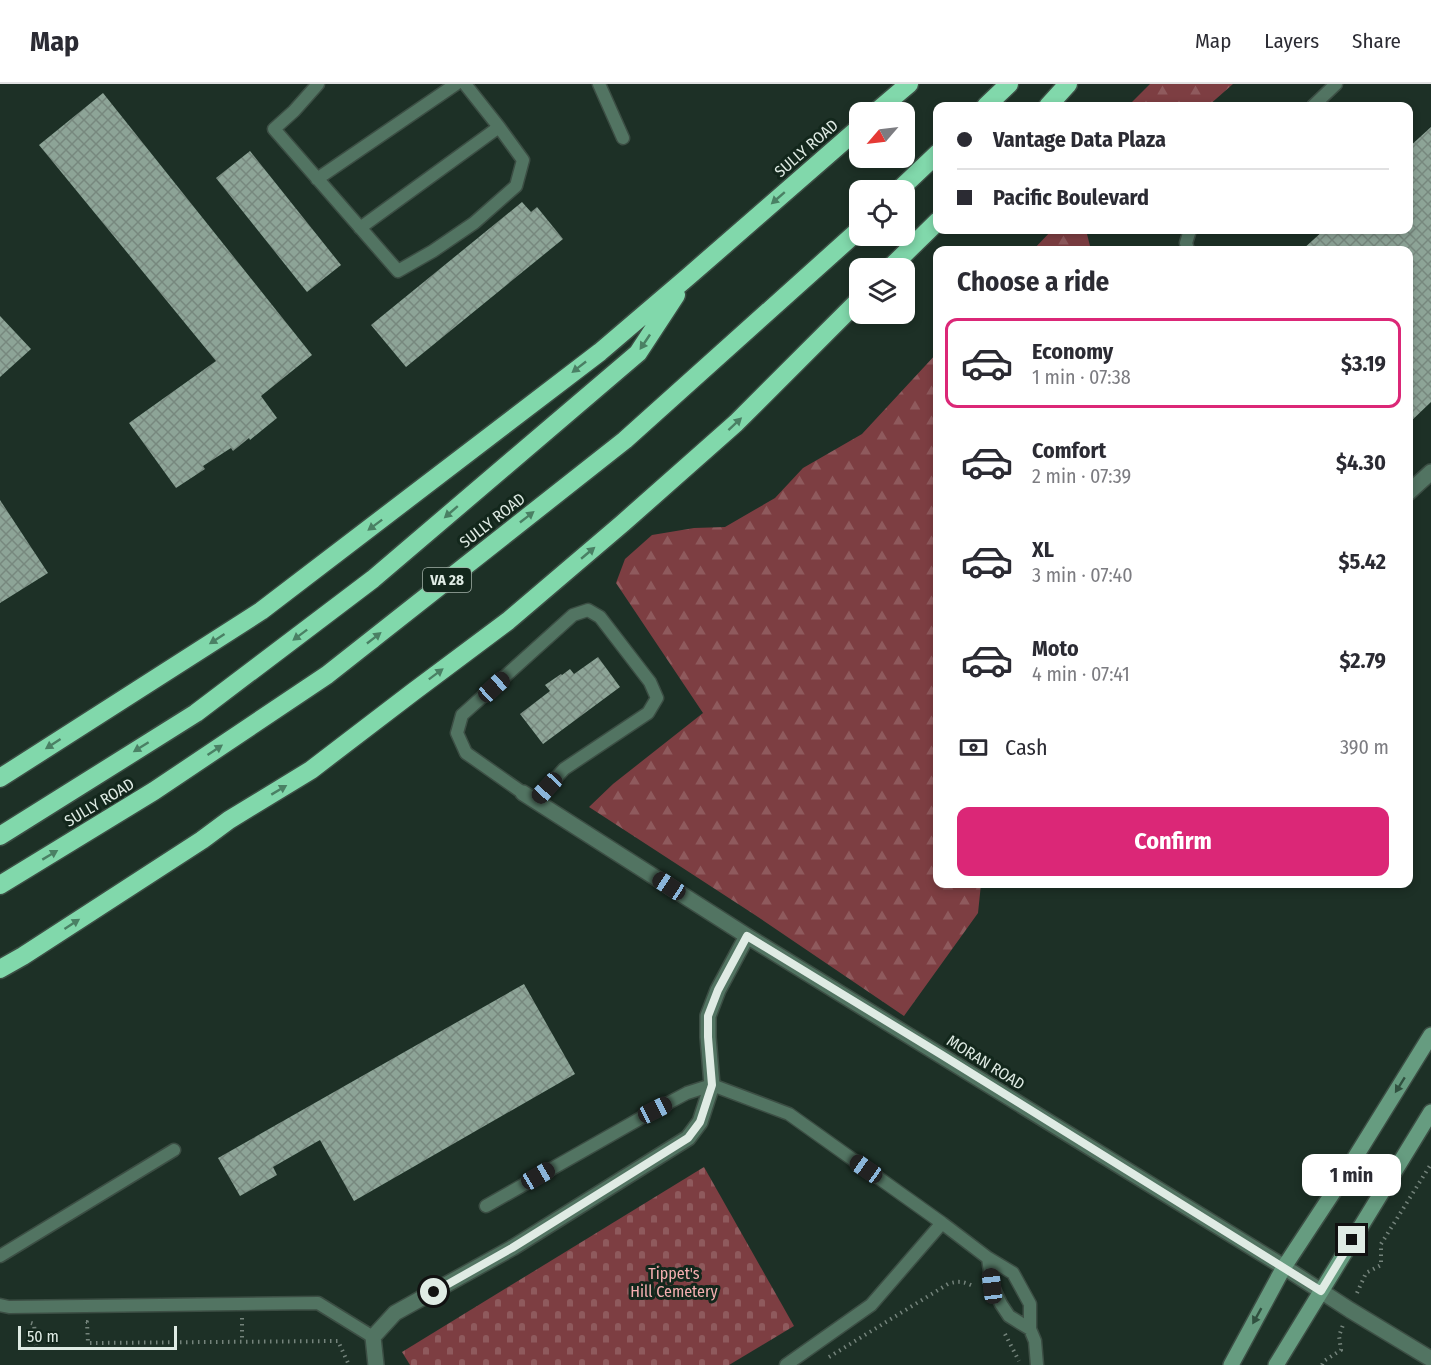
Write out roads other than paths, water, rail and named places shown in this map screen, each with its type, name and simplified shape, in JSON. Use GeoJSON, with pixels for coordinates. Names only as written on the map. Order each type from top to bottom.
{"type":"FeatureCollection","features":[{"type":"Feature","properties":{"kind":"highway"},"geometry":{"type":"LineString","coordinates":[[888,102],[909,84]]}},
{"type":"Feature","properties":{"kind":"highway"},"geometry":{"type":"LineString","coordinates":[[990,102],[1009,84]]}},
{"type":"Feature","properties":{"kind":"highway"},"geometry":{"type":"LineString","coordinates":[[1051,102],[1068,84]]}},
{"type":"Feature","properties":{"kind":"highway","name":"SULLY ROAD"},"geometry":{"type":"LineString","coordinates":[[0,778],[261,611],[600,352],[849,137]]}},
{"type":"Feature","properties":{"kind":"highway"},"geometry":{"type":"LineString","coordinates":[[910,180],[933,158]]}},
{"type":"Feature","properties":{"kind":"highway"},"geometry":{"type":"LineString","coordinates":[[900,258],[933,226]]}},
{"type":"Feature","properties":{"kind":"highway","name":"SULLY ROAD"},"geometry":{"type":"LineString","coordinates":[[0,885],[154,791],[327,675],[624,440],[849,239]]}},
{"type":"Feature","properties":{"kind":"highway"},"geometry":{"type":"LineString","coordinates":[[0,836],[196,713],[373,579],[638,353],[689,276]]}},
{"type":"Feature","properties":{"kind":"highway"},"geometry":{"type":"LineString","coordinates":[[0,968],[23,956],[202,840],[229,820],[311,770],[508,621],[624,523],[736,423],[849,310]]}},
{"type":"Feature","properties":{"kind":"main road"},"geometry":{"type":"LineString","coordinates":[[1231,1365],[1284,1267],[1431,1035]]}},
{"type":"Feature","properties":{"kind":"main road"},"geometry":{"type":"LineString","coordinates":[[1276,1365],[1431,1112]]}},
{"type":"Feature","properties":{"kind":"street"},"geometry":{"type":"LineString","coordinates":[[1413,488],[1431,472]]}},
{"type":"Feature","properties":{"kind":"street","name":"MORAN ROAD"},"geometry":{"type":"LineString","coordinates":[[529,797],[747,936],[1431,1359]]}},
{"type":"Feature","properties":{"kind":"street"},"geometry":{"type":"LineString","coordinates":[[375,1365],[373,1337],[395,1313],[512,1248],[688,1138],[700,1122],[712,1085],[708,1016],[718,990],[747,936]]}},
{"type":"Feature","properties":{"kind":"lane"},"geometry":{"type":"LineString","coordinates":[[318,84],[274,129],[398,271],[474,223],[516,186],[523,160],[465,84]]}},
{"type":"Feature","properties":{"kind":"lane"},"geometry":{"type":"LineString","coordinates":[[317,179],[456,84]]}},
{"type":"Feature","properties":{"kind":"lane"},"geometry":{"type":"LineString","coordinates":[[599,84],[623,138]]}},
{"type":"Feature","properties":{"kind":"lane"},"geometry":{"type":"LineString","coordinates":[[1317,102],[1336,84]]}},
{"type":"Feature","properties":{"kind":"lane"},"geometry":{"type":"LineString","coordinates":[[360,228],[499,127]]}},
{"type":"Feature","properties":{"kind":"lane"},"geometry":{"type":"LineString","coordinates":[[588,610],[600,617],[650,682],[657,698],[648,713],[564,769],[529,797],[466,753],[457,734],[462,715],[573,615],[588,610]]}},
{"type":"Feature","properties":{"kind":"lane"},"geometry":{"type":"LineString","coordinates":[[486,1206],[655,1110],[687,1093],[712,1085],[789,1114],[988,1258],[1013,1273],[1030,1304],[1030,1329],[1035,1341],[1037,1365]]}},
{"type":"Feature","properties":{"kind":"lane"},"geometry":{"type":"LineString","coordinates":[[0,1256],[174,1150]]}},
{"type":"Feature","properties":{"kind":"lane"},"geometry":{"type":"LineString","coordinates":[[786,1365],[872,1305],[942,1223]]}},
{"type":"Feature","properties":{"kind":"lane"},"geometry":{"type":"LineString","coordinates":[[988,1258],[992,1286],[1001,1304],[1009,1316],[1030,1329]]}},
{"type":"Feature","properties":{"kind":"lane"},"geometry":{"type":"LineString","coordinates":[[0,1305],[9,1307],[318,1302],[373,1337]]}},
{"type":"Feature","properties":{"kind":"park label","name":"Tippet's Hill Cemetery"},"geometry":{"type":"Point","coordinates":[674,1282]}}]}
